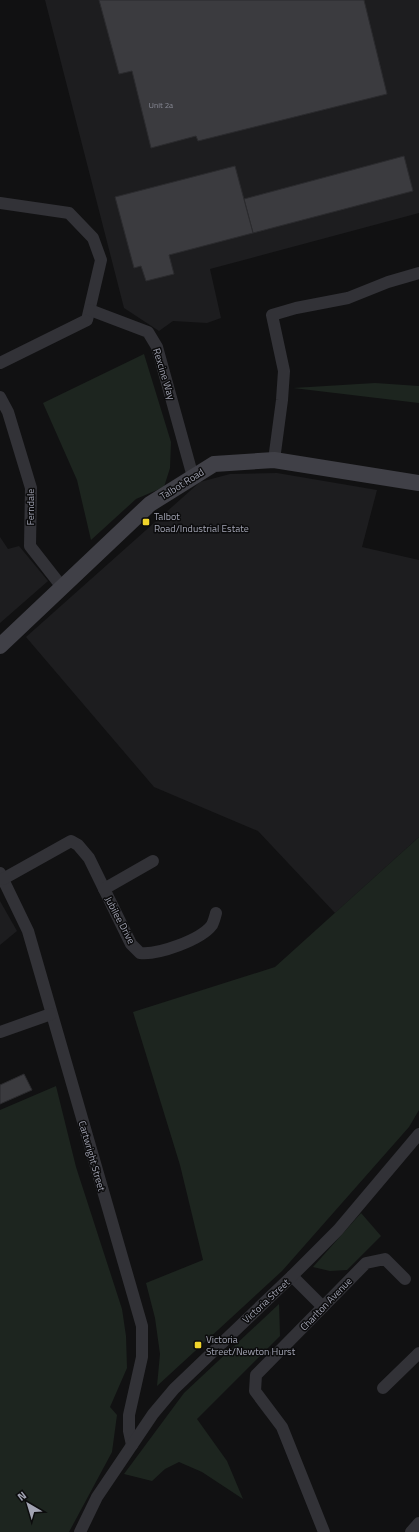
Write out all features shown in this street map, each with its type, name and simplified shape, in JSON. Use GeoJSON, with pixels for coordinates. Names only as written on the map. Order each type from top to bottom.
{"type":"FeatureCollection","features":[{"type":"Feature","properties":{"kind":"street"},"geometry":{"type":"LineString","coordinates":[[0,203],[69,213],[93,238],[100,260],[87,320],[0,363]]}},
{"type":"Feature","properties":{"kind":"street"},"geometry":{"type":"LineString","coordinates":[[274,460],[282,400],[284,371],[272,315],[296,308],[348,298],[388,282],[419,273]]}},
{"type":"Feature","properties":{"kind":"street","name":"Rexcine Way"},"geometry":{"type":"LineString","coordinates":[[90,310],[148,332],[157,347],[193,477]]}},
{"type":"Feature","properties":{"kind":"street","name":"Ferndale"},"geometry":{"type":"LineString","coordinates":[[0,397],[8,412],[31,488],[30,546],[62,587]]}},
{"type":"Feature","properties":{"kind":"street","name":"Talbot Road"},"geometry":{"type":"LineString","coordinates":[[0,646],[150,504],[214,464],[274,460],[419,483]]}},
{"type":"Feature","properties":{"kind":"street","name":"Jubilee Drive"},"geometry":{"type":"LineString","coordinates":[[1,876],[71,841],[78,845],[89,858],[132,944],[140,953],[156,953],[197,936],[208,929],[212,924],[216,913]]}},
{"type":"Feature","properties":{"kind":"street","name":"Jubilee Drive"},"geometry":{"type":"LineString","coordinates":[[104,889],[153,861]]}},
{"type":"Feature","properties":{"kind":"street","name":"Cartwright Street"},"geometry":{"type":"LineString","coordinates":[[1,876],[28,931],[142,1326],[142,1357],[129,1415],[129,1431],[132,1445]]}},
{"type":"Feature","properties":{"kind":"street"},"geometry":{"type":"LineString","coordinates":[[0,1032],[51,1014]]}},
{"type":"Feature","properties":{"kind":"street","name":"Victoria Street"},"geometry":{"type":"LineString","coordinates":[[80,1532],[97,1497],[153,1414],[174,1389],[338,1230],[419,1134]]}},
{"type":"Feature","properties":{"kind":"street","name":"Charlton Avenue"},"geometry":{"type":"LineString","coordinates":[[324,1532],[282,1427],[255,1391],[256,1375],[366,1263],[385,1259],[405,1279]]}},
{"type":"Feature","properties":{"kind":"street"},"geometry":{"type":"LineString","coordinates":[[292,1276],[323,1307]]}},
{"type":"Feature","properties":{"kind":"street"},"geometry":{"type":"LineString","coordinates":[[383,1388],[419,1353]]}},
{"type":"Feature","properties":{"kind":"street"},"geometry":{"type":"LineString","coordinates":[[411,1532],[419,1523]]}},
{"type":"Feature","properties":{"kind":"shaded area"},"geometry":{"type":"Polygon","coordinates":[[[45,0],[419,0],[419,213],[210,269],[221,318],[207,323],[173,321],[159,331],[124,308],[45,0]]]}},
{"type":"Feature","properties":{"kind":"shaded area"},"geometry":{"type":"Polygon","coordinates":[[[144,354],[171,442],[170,468],[164,487],[136,499],[91,540],[77,480],[43,403],[144,354]]]}},
{"type":"Feature","properties":{"kind":"shaded area"},"geometry":{"type":"Polygon","coordinates":[[[375,383],[419,386],[419,403],[293,388],[375,383]]]}},
{"type":"Feature","properties":{"kind":"shaded area"},"geometry":{"type":"Polygon","coordinates":[[[277,473],[377,490],[362,547],[419,560],[419,837],[335,913],[258,831],[154,787],[26,637],[200,482],[230,474],[277,473]]]}},
{"type":"Feature","properties":{"kind":"shaded area"},"geometry":{"type":"Polygon","coordinates":[[[0,537],[8,549],[19,546],[48,581],[0,623],[0,537]]]}},
{"type":"Feature","properties":{"kind":"shaded area"},"geometry":{"type":"Polygon","coordinates":[[[419,837],[419,1110],[409,1127],[282,1271],[157,1386],[160,1354],[155,1318],[146,1283],[203,1260],[180,1165],[133,1012],[275,967],[419,837]]]}},
{"type":"Feature","properties":{"kind":"shaded area"},"geometry":{"type":"Polygon","coordinates":[[[0,901],[17,931],[0,945],[0,901]]]}},
{"type":"Feature","properties":{"kind":"shaded area"},"geometry":{"type":"Polygon","coordinates":[[[56,1086],[76,1167],[122,1309],[126,1336],[127,1368],[110,1407],[117,1415],[112,1452],[69,1532],[0,1532],[0,1110],[56,1086]]]}},
{"type":"Feature","properties":{"kind":"shaded area"},"geometry":{"type":"Polygon","coordinates":[[[361,1213],[381,1236],[347,1270],[330,1271],[313,1267],[361,1213]]]}},
{"type":"Feature","properties":{"kind":"shaded area"},"geometry":{"type":"Polygon","coordinates":[[[279,1304],[280,1336],[197,1419],[227,1461],[243,1499],[202,1472],[179,1462],[165,1469],[152,1481],[124,1474],[184,1393],[279,1304]]]}},
{"type":"Feature","properties":{"kind":"building"},"geometry":{"type":"Polygon","coordinates":[[[99,0],[364,0],[387,94],[198,141],[196,136],[151,148],[132,71],[119,74],[99,0]]]}},
{"type":"Feature","properties":{"kind":"building"},"geometry":{"type":"Polygon","coordinates":[[[404,156],[413,191],[253,233],[244,199],[404,156]]]}},
{"type":"Feature","properties":{"kind":"building"},"geometry":{"type":"Polygon","coordinates":[[[235,166],[253,233],[169,255],[174,274],[146,281],[141,266],[134,268],[115,197],[235,166]]]}},
{"type":"Feature","properties":{"kind":"building"},"geometry":{"type":"Polygon","coordinates":[[[24,1074],[32,1090],[0,1104],[0,1085],[24,1074]]]}},
{"type":"Feature","properties":{"kind":"place","name":"Talbot Road/Industrial Estate"},"geometry":{"type":"Point","coordinates":[146,522]}},
{"type":"Feature","properties":{"kind":"place","name":"Victoria Street/Newton Hurst"},"geometry":{"type":"Point","coordinates":[198,1345]}}]}
